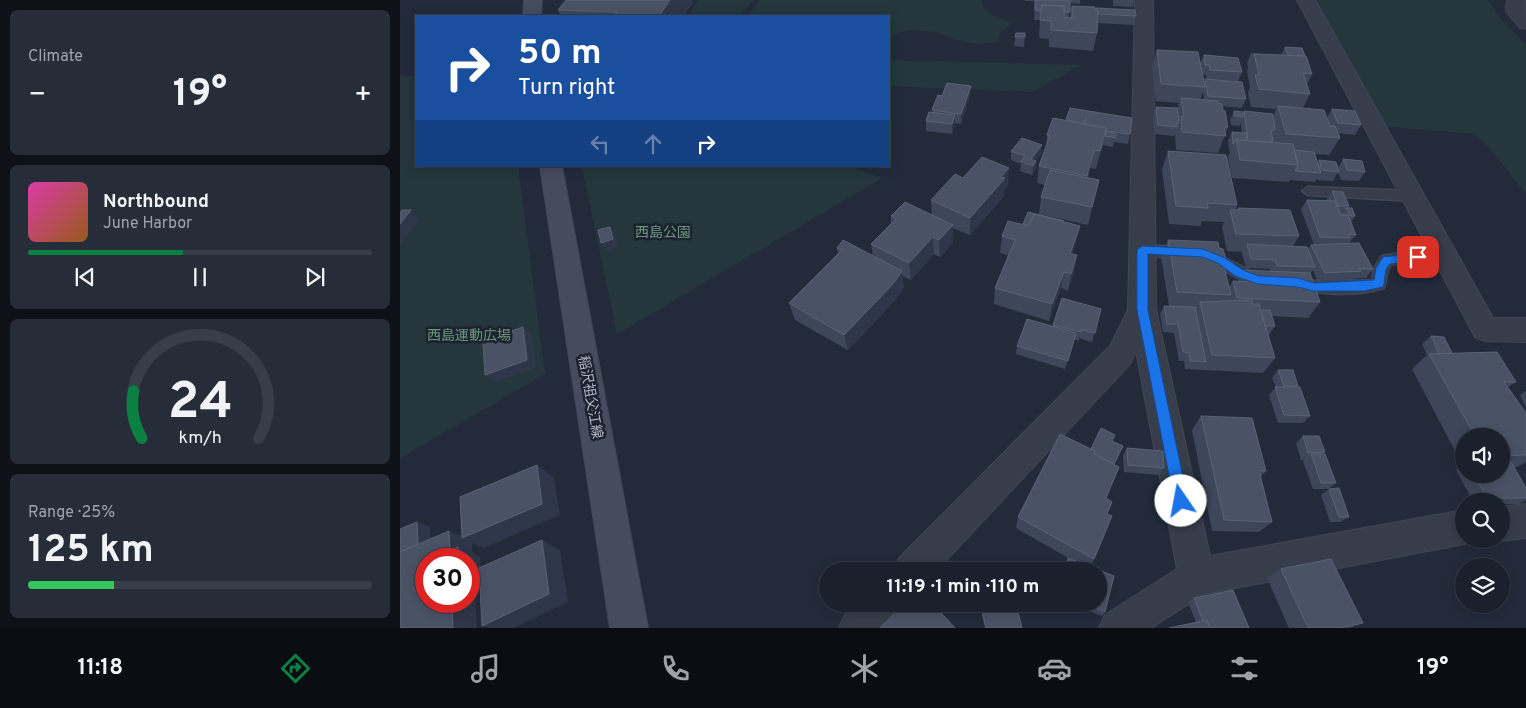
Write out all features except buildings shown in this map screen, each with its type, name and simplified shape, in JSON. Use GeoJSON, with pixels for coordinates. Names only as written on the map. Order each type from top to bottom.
{"type":"FeatureCollection","features":[{"type":"Feature","properties":{"kind":"main road"},"geometry":{"type":"LineString","coordinates":[[532,15],[534,0]]}},
{"type":"Feature","properties":{"kind":"main road","name":"稲沢祖父江線"},"geometry":{"type":"LineString","coordinates":[[551,167],[629,628]]}},
{"type":"Feature","properties":{"kind":"street"},"geometry":{"type":"LineString","coordinates":[[1144,0],[1142,310],[1197,577]]}},
{"type":"Feature","properties":{"kind":"street"},"geometry":{"type":"LineString","coordinates":[[1306,0],[1485,329],[1526,330]]}},
{"type":"Feature","properties":{"kind":"street"},"geometry":{"type":"LineString","coordinates":[[1516,0],[1515,11],[1526,24]]}},
{"type":"Feature","properties":{"kind":"street"},"geometry":{"type":"LineString","coordinates":[[921,562],[1120,355],[1142,310]]}},
{"type":"Feature","properties":{"kind":"street"},"geometry":{"type":"LineString","coordinates":[[1510,523],[1526,521]]}},
{"type":"Feature","properties":{"kind":"street"},"geometry":{"type":"LineString","coordinates":[[1118,628],[1197,577],[1455,529]]}},
{"type":"Feature","properties":{"kind":"street"},"geometry":{"type":"LineString","coordinates":[[858,628],[873,612]]}},
{"type":"Feature","properties":{"kind":"lane"},"geometry":{"type":"LineString","coordinates":[[1308,190],[1412,196]]}},
{"type":"Feature","properties":{"kind":"lane"},"geometry":{"type":"LineString","coordinates":[[1142,250],[1203,253],[1221,260],[1239,273],[1258,280],[1298,283],[1314,287],[1364,287],[1379,284],[1381,268],[1387,260],[1404,257],[1446,258]]}},
{"type":"Feature","properties":{"kind":"green space"},"geometry":{"type":"Polygon","coordinates":[[[698,0],[754,0],[739,15],[689,15],[698,0]]]}},
{"type":"Feature","properties":{"kind":"green space"},"geometry":{"type":"Polygon","coordinates":[[[760,0],[982,0],[985,9],[989,13],[1013,23],[1001,32],[997,42],[979,44],[953,39],[937,32],[910,30],[890,35],[890,15],[748,15],[760,0]]]}},
{"type":"Feature","properties":{"kind":"green space"},"geometry":{"type":"Polygon","coordinates":[[[1312,0],[1488,0],[1503,23],[1526,44],[1526,194],[1489,147],[1474,134],[1382,126],[1312,0]]]}},
{"type":"Feature","properties":{"kind":"green space"},"geometry":{"type":"Polygon","coordinates":[[[890,60],[1081,65],[1032,92],[890,86],[890,60]]]}},
{"type":"Feature","properties":{"kind":"green space","name":"西島運動広場"},"geometry":{"type":"Polygon","coordinates":[[[400,75],[415,77],[415,167],[518,167],[545,374],[400,458],[400,75]]]}},
{"type":"Feature","properties":{"kind":"green space","name":"西島公園"},"geometry":{"type":"Polygon","coordinates":[[[582,167],[851,167],[882,178],[617,334],[582,167]]]}},
{"type":"Feature","properties":{"kind":"route"},"geometry":{"type":"LineString","coordinates":[[1181,501],[1142,310],[1142,250],[1203,253],[1221,260],[1239,273],[1258,280],[1298,283],[1314,287],[1364,287],[1379,284],[1381,268],[1387,260],[1418,257]]}}]}
